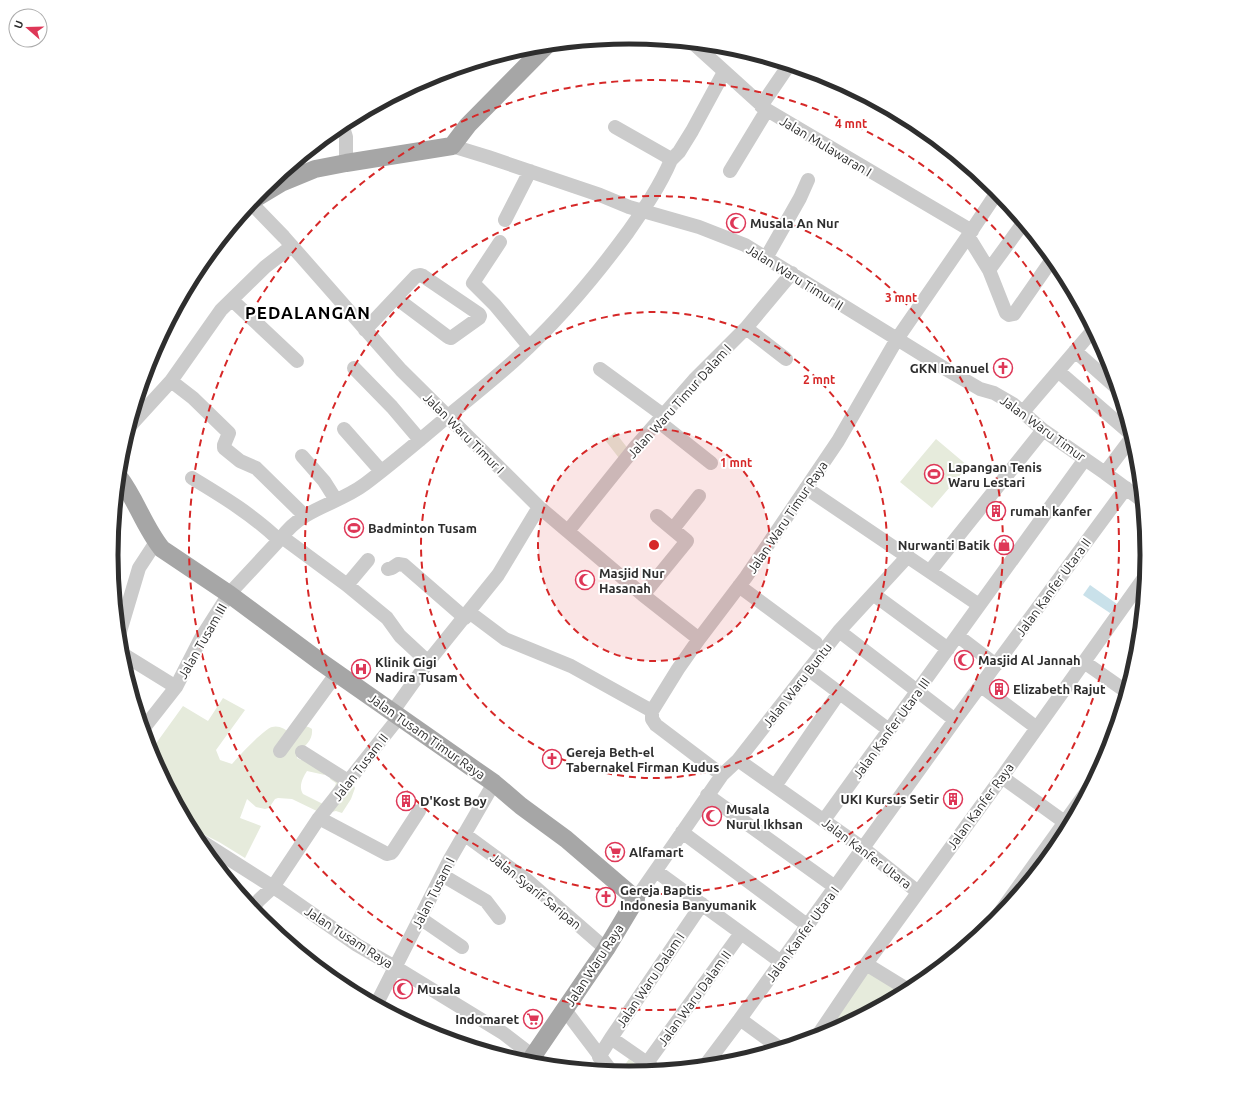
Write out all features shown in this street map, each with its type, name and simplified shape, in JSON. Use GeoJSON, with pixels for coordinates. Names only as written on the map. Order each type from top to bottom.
{"type":"FeatureCollection","features":[{"type":"Feature","properties":{"kind":"main road"},"geometry":{"type":"LineString","coordinates":[[277,185],[315,169],[452,146],[468,126],[540,52]]}},
{"type":"Feature","properties":{"kind":"main road","name":"Jalan Tusam Timur Raya"},"geometry":{"type":"LineString","coordinates":[[123,483],[156,542],[162,549],[229,594],[337,673],[494,783],[521,806],[566,839],[636,899]]}},
{"type":"Feature","properties":{"kind":"main road","name":"Jalan Waru Raya"},"geometry":{"type":"LineString","coordinates":[[537,1058],[565,1010],[606,949],[636,899]]}},
{"type":"Feature","properties":{"kind":"street","name":"Jalan Mulawaran I"},"geometry":{"type":"LineString","coordinates":[[699,49],[764,108],[970,234]]}},
{"type":"Feature","properties":{"kind":"street"},"geometry":{"type":"LineString","coordinates":[[730,171],[787,69]]}},
{"type":"Feature","properties":{"kind":"street"},"geometry":{"type":"LineString","coordinates":[[643,211],[662,182],[671,160],[688,136],[724,72]]}},
{"type":"Feature","properties":{"kind":"street"},"geometry":{"type":"LineString","coordinates":[[615,127],[671,160]]}},
{"type":"Feature","properties":{"kind":"street"},"geometry":{"type":"LineString","coordinates":[[344,131],[346,137],[346,163]]}},
{"type":"Feature","properties":{"kind":"street","name":"Jalan Waru Timur II"},"geometry":{"type":"LineString","coordinates":[[452,146],[600,194],[629,207],[699,227],[745,245],[897,339]]}},
{"type":"Feature","properties":{"kind":"street"},"geometry":{"type":"LineString","coordinates":[[505,220],[530,171]]}},
{"type":"Feature","properties":{"kind":"street"},"geometry":{"type":"LineString","coordinates":[[766,258],[800,198],[808,180]]}},
{"type":"Feature","properties":{"kind":"street","name":"Jalan Waru Timur Raya"},"geometry":{"type":"LineString","coordinates":[[652,711],[699,640],[739,586],[838,441],[897,339],[994,197]]}},
{"type":"Feature","properties":{"kind":"street","name":"Jalan Waru Timur I"},"geometry":{"type":"LineString","coordinates":[[255,208],[292,246],[401,370],[538,507],[699,640]]}},
{"type":"Feature","properties":{"kind":"street","name":"Jalan Tusam III"},"geometry":{"type":"LineString","coordinates":[[147,724],[176,687],[201,638],[229,594],[288,528],[304,515],[364,485],[479,392],[529,346],[576,298],[643,211]]}},
{"type":"Feature","properties":{"kind":"street"},"geometry":{"type":"LineString","coordinates":[[989,270],[1021,226]]}},
{"type":"Feature","properties":{"kind":"street"},"geometry":{"type":"LineString","coordinates":[[970,234],[989,270],[1006,313],[1010,315],[1014,314],[1049,263]]}},
{"type":"Feature","properties":{"kind":"street"},"geometry":{"type":"LineString","coordinates":[[500,242],[473,283],[495,305],[529,346]]}},
{"type":"Feature","properties":{"kind":"street"},"geometry":{"type":"LineString","coordinates":[[136,419],[171,381],[221,310],[265,267],[292,246]]}},
{"type":"Feature","properties":{"kind":"street","name":"Jalan Waru Timur Dalam I"},"geometry":{"type":"LineString","coordinates":[[568,531],[637,445],[694,380],[746,328],[792,273]]}},
{"type":"Feature","properties":{"kind":"street"},"geometry":{"type":"LineString","coordinates":[[365,330],[416,276],[420,275],[479,314],[480,318],[451,338],[396,298]]}},
{"type":"Feature","properties":{"kind":"street"},"geometry":{"type":"LineString","coordinates":[[232,300],[297,361]]}},
{"type":"Feature","properties":{"kind":"street"},"geometry":{"type":"LineString","coordinates":[[746,328],[786,359]]}},
{"type":"Feature","properties":{"kind":"street"},"geometry":{"type":"LineString","coordinates":[[1023,412],[1090,334]]}},
{"type":"Feature","properties":{"kind":"street","name":"Jalan Waru Timur"},"geometry":{"type":"LineString","coordinates":[[897,339],[980,389],[994,393],[1013,404],[1043,430],[1105,473]]}},
{"type":"Feature","properties":{"kind":"street"},"geometry":{"type":"LineString","coordinates":[[1075,351],[1109,378]]}},
{"type":"Feature","properties":{"kind":"street"},"geometry":{"type":"LineString","coordinates":[[354,368],[392,407],[420,440]]}},
{"type":"Feature","properties":{"kind":"street"},"geometry":{"type":"LineString","coordinates":[[600,369],[661,418],[711,463]]}},
{"type":"Feature","properties":{"kind":"street"},"geometry":{"type":"LineString","coordinates":[[1058,371],[1126,430]]}},
{"type":"Feature","properties":{"kind":"street"},"geometry":{"type":"LineString","coordinates":[[171,381],[193,398],[229,433],[224,448],[240,461],[256,468],[304,515]]}},
{"type":"Feature","properties":{"kind":"street"},"geometry":{"type":"LineString","coordinates":[[344,429],[381,471]]}},
{"type":"Feature","properties":{"kind":"street"},"geometry":{"type":"LineString","coordinates":[[930,571],[1043,430]]}},
{"type":"Feature","properties":{"kind":"street"},"geometry":{"type":"LineString","coordinates":[[1128,442],[1105,473],[1138,497]]}},
{"type":"Feature","properties":{"kind":"street"},"geometry":{"type":"LineString","coordinates":[[302,456],[324,481],[336,500]]}},
{"type":"Feature","properties":{"kind":"street","name":"Jalan Kanfer Utara III"},"geometry":{"type":"LineString","coordinates":[[824,820],[1085,459]]}},
{"type":"Feature","properties":{"kind":"street"},"geometry":{"type":"LineString","coordinates":[[192,478],[221,495],[260,522],[347,586],[387,618],[400,636],[428,662]]}},
{"type":"Feature","properties":{"kind":"street"},"geometry":{"type":"LineString","coordinates":[[806,488],[979,605]]}},
{"type":"Feature","properties":{"kind":"street","name":"Jalan Kanfer Utara II"},"geometry":{"type":"LineString","coordinates":[[864,849],[955,720],[1126,488]]}},
{"type":"Feature","properties":{"kind":"street"},"geometry":{"type":"LineString","coordinates":[[673,529],[699,496]]}},
{"type":"Feature","properties":{"kind":"street","name":"Jalan Tusam II"},"geometry":{"type":"LineString","coordinates":[[256,904],[273,887],[319,818],[348,781],[396,714],[428,662],[498,575],[538,507]]}},
{"type":"Feature","properties":{"kind":"street"},"geometry":{"type":"LineString","coordinates":[[643,595],[687,541],[657,516]]}},
{"type":"Feature","properties":{"kind":"street"},"geometry":{"type":"LineString","coordinates":[[122,624],[139,568],[156,542]]}},
{"type":"Feature","properties":{"kind":"street","name":"Jalan Waru Buntu"},"geometry":{"type":"LineString","coordinates":[[722,775],[738,760],[839,631],[908,556]]}},
{"type":"Feature","properties":{"kind":"street"},"geometry":{"type":"LineString","coordinates":[[347,586],[368,560]]}},
{"type":"Feature","properties":{"kind":"street"},"geometry":{"type":"LineString","coordinates":[[388,569],[398,564],[404,565],[467,615],[505,639],[571,666],[652,711],[652,719],[656,725],[722,775]]}},
{"type":"Feature","properties":{"kind":"street","name":"Jalan Kanfer Raya"},"geometry":{"type":"LineString","coordinates":[[822,1029],[866,964],[1140,583]]}},
{"type":"Feature","properties":{"kind":"street"},"geometry":{"type":"LineString","coordinates":[[739,586],[816,643]]}},
{"type":"Feature","properties":{"kind":"street"},"geometry":{"type":"LineString","coordinates":[[872,594],[948,648]]}},
{"type":"Feature","properties":{"kind":"street"},"geometry":{"type":"LineString","coordinates":[[839,631],[918,690],[955,720]]}},
{"type":"Feature","properties":{"kind":"street"},"geometry":{"type":"LineString","coordinates":[[958,636],[996,665]]}},
{"type":"Feature","properties":{"kind":"street","name":"Jalan Tusam III"},"geometry":{"type":"LineString","coordinates":[[129,658],[176,687]]}},
{"type":"Feature","properties":{"kind":"street"},"geometry":{"type":"LineString","coordinates":[[1084,662],[1124,690]]}},
{"type":"Feature","properties":{"kind":"street"},"geometry":{"type":"LineString","coordinates":[[809,670],[889,730]]}},
{"type":"Feature","properties":{"kind":"street"},"geometry":{"type":"LineString","coordinates":[[280,751],[337,673]]}},
{"type":"Feature","properties":{"kind":"street"},"geometry":{"type":"LineString","coordinates":[[981,686],[1037,728]]}},
{"type":"Feature","properties":{"kind":"street"},"geometry":{"type":"LineString","coordinates":[[775,786],[839,692]]}},
{"type":"Feature","properties":{"kind":"street"},"geometry":{"type":"LineString","coordinates":[[302,752],[348,781]]}},
{"type":"Feature","properties":{"kind":"street","name":"Jalan Kanfer Utara"},"geometry":{"type":"LineString","coordinates":[[738,760],[864,849],[918,892]]}},
{"type":"Feature","properties":{"kind":"street","name":"Jalan Waru Raya"},"geometry":{"type":"LineString","coordinates":[[636,899],[722,775]]}},
{"type":"Feature","properties":{"kind":"street"},"geometry":{"type":"LineString","coordinates":[[1002,777],[1065,823]]}},
{"type":"Feature","properties":{"kind":"street","name":"Jalan Tusam I"},"geometry":{"type":"LineString","coordinates":[[378,1000],[442,875],[494,783]]}},
{"type":"Feature","properties":{"kind":"street"},"geometry":{"type":"LineString","coordinates":[[707,796],[835,887]]}},
{"type":"Feature","properties":{"kind":"street"},"geometry":{"type":"LineString","coordinates":[[319,818],[386,854],[393,851],[419,811]]}},
{"type":"Feature","properties":{"kind":"street"},"geometry":{"type":"LineString","coordinates":[[682,832],[808,925]]}},
{"type":"Feature","properties":{"kind":"street","name":"Jalan Syarif Saripan"},"geometry":{"type":"LineString","coordinates":[[464,834],[528,881],[606,949]]}},
{"type":"Feature","properties":{"kind":"street","name":"Jalan Tusam Raya"},"geometry":{"type":"LineString","coordinates":[[208,846],[273,887],[356,945],[503,1033],[533,1058]]}},
{"type":"Feature","properties":{"kind":"street","name":"Jalan Kanfer Utara I"},"geometry":{"type":"LineString","coordinates":[[709,1061],[864,849]]}},
{"type":"Feature","properties":{"kind":"street"},"geometry":{"type":"LineString","coordinates":[[656,871],[781,962]]}},
{"type":"Feature","properties":{"kind":"street"},"geometry":{"type":"LineString","coordinates":[[442,875],[486,901],[499,918]]}},
{"type":"Feature","properties":{"kind":"street","name":"Jalan Waru Dalam I"},"geometry":{"type":"LineString","coordinates":[[599,1057],[702,904]]}},
{"type":"Feature","properties":{"kind":"street"},"geometry":{"type":"LineString","coordinates":[[420,918],[462,947]]}},
{"type":"Feature","properties":{"kind":"street","name":"Jalan Waru Dalam II"},"geometry":{"type":"LineString","coordinates":[[651,1066],[741,933]]}},
{"type":"Feature","properties":{"kind":"street"},"geometry":{"type":"LineString","coordinates":[[866,964],[904,987]]}},
{"type":"Feature","properties":{"kind":"street"},"geometry":{"type":"LineString","coordinates":[[565,1010],[607,1066]]}},
{"type":"Feature","properties":{"kind":"street"},"geometry":{"type":"LineString","coordinates":[[740,1019],[776,1046]]}},
{"type":"Feature","properties":{"kind":"street"},"geometry":{"type":"LineString","coordinates":[[611,1038],[650,1066]]}},
{"type":"Feature","properties":{"kind":"shaded area"},"geometry":{"type":"Polygon","coordinates":[[[615,432],[629,450],[619,458],[605,440],[615,432]]]}},
{"type":"Feature","properties":{"kind":"shaded area","name":"Lapangan Tenis Waru Lestari"},"geometry":{"type":"Polygon","coordinates":[[[936,439],[968,466],[932,508],[900,482],[936,439]]]}},
{"type":"Feature","properties":{"kind":"shaded area"},"geometry":{"type":"Polygon","coordinates":[[[223,698],[245,710],[216,750],[220,760],[232,764],[258,737],[272,727],[279,727],[290,733],[304,726],[309,727],[312,729],[310,739],[306,745],[298,751],[297,758],[301,760],[307,755],[325,775],[307,771],[302,782],[301,788],[303,794],[323,804],[336,783],[330,779],[331,775],[354,786],[355,788],[351,799],[342,813],[336,811],[323,814],[292,799],[275,799],[269,808],[265,809],[256,807],[247,799],[240,818],[261,826],[245,858],[199,832],[171,782],[155,745],[183,706],[208,721],[223,698]]]}},
{"type":"Feature","properties":{"kind":"shaded area"},"geometry":{"type":"Polygon","coordinates":[[[866,968],[903,988],[856,1014],[838,1022],[834,1019],[866,968]]]}},
{"type":"Feature","properties":{"kind":"shaded area"},"geometry":{"type":"Polygon","coordinates":[[[629,1059],[640,1067],[630,1067],[623,1067],[629,1059]]]}},
{"type":"Feature","properties":{"kind":"water"},"geometry":{"type":"Polygon","coordinates":[[[1090,585],[1117,604],[1110,613],[1083,595],[1090,585]]]}},
{"type":"Feature","properties":{"kind":"place","name":"Musala An Nur"},"geometry":{"type":"Point","coordinates":[736,223]}},
{"type":"Feature","properties":{"kind":"place","name":"GKN Imanuel"},"geometry":{"type":"Point","coordinates":[1003,368]}},
{"type":"Feature","properties":{"kind":"place","name":"Lapangan Tenis Waru Lestari"},"geometry":{"type":"Point","coordinates":[934,474]}},
{"type":"Feature","properties":{"kind":"place","name":"rumah kanfer"},"geometry":{"type":"Point","coordinates":[996,511]}},
{"type":"Feature","properties":{"kind":"place","name":"Badminton Tusam"},"geometry":{"type":"Point","coordinates":[354,528]}},
{"type":"Feature","properties":{"kind":"place","name":"Nurwanti Batik"},"geometry":{"type":"Point","coordinates":[1004,545]}},
{"type":"Feature","properties":{"kind":"place","name":"Masjid Nur Hasanah"},"geometry":{"type":"Point","coordinates":[585,580]}},
{"type":"Feature","properties":{"kind":"place","name":"Masjid Al Jannah"},"geometry":{"type":"Point","coordinates":[964,660]}},
{"type":"Feature","properties":{"kind":"place","name":"Klinik Gigi Nadira Tusam"},"geometry":{"type":"Point","coordinates":[361,669]}},
{"type":"Feature","properties":{"kind":"place","name":"Elizabeth Rajut"},"geometry":{"type":"Point","coordinates":[999,689]}},
{"type":"Feature","properties":{"kind":"place","name":"Gereja Beth-el Tabernakel Firman Kudus"},"geometry":{"type":"Point","coordinates":[552,759]}},
{"type":"Feature","properties":{"kind":"place","name":"UKI Kursus Setir"},"geometry":{"type":"Point","coordinates":[953,799]}},
{"type":"Feature","properties":{"kind":"place","name":"D'Kost Boy"},"geometry":{"type":"Point","coordinates":[406,801]}},
{"type":"Feature","properties":{"kind":"place","name":"Musala Nurul Ikhsan"},"geometry":{"type":"Point","coordinates":[712,816]}},
{"type":"Feature","properties":{"kind":"place","name":"Alfamart"},"geometry":{"type":"Point","coordinates":[615,852]}},
{"type":"Feature","properties":{"kind":"place","name":"Gereja Baptis Indonesia Banyumanik"},"geometry":{"type":"Point","coordinates":[606,897]}},
{"type":"Feature","properties":{"kind":"place","name":"Musala"},"geometry":{"type":"Point","coordinates":[403,989]}},
{"type":"Feature","properties":{"kind":"place","name":"Indomaret"},"geometry":{"type":"Point","coordinates":[533,1019]}},
{"type":"Feature","properties":{"kind":"district","name":"PEDALANGAN"},"geometry":{"type":"Point","coordinates":[308,312]}}]}
